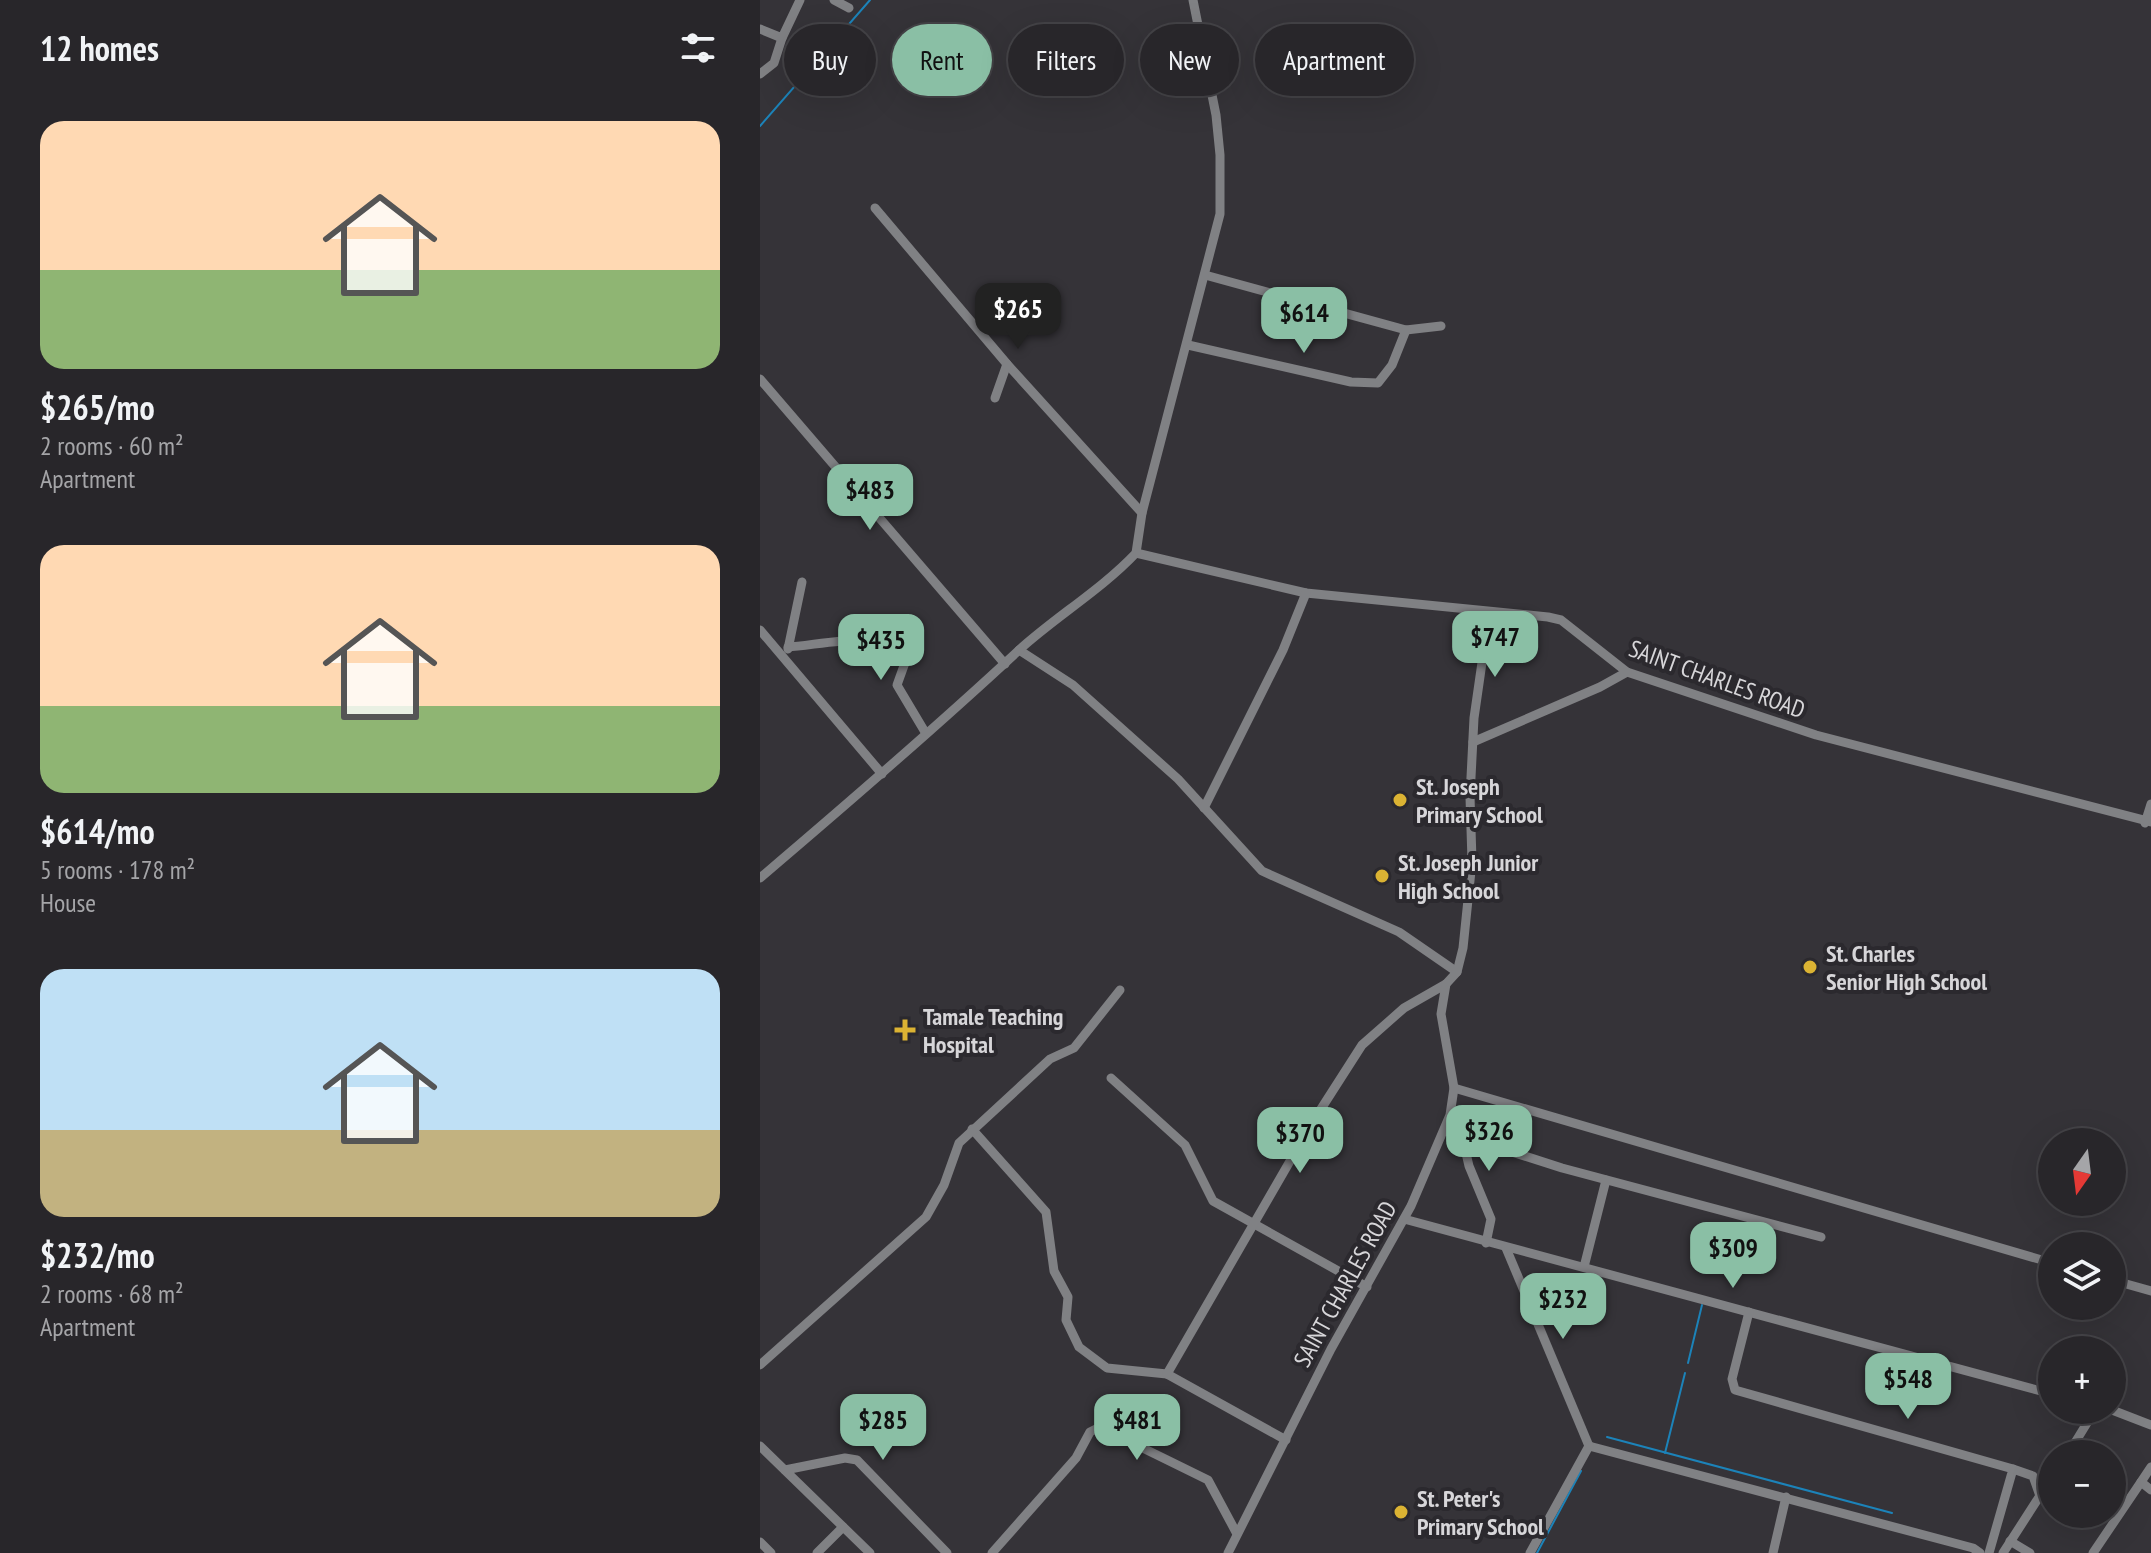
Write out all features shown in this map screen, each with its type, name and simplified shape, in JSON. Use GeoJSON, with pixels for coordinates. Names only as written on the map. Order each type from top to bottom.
{"type":"FeatureCollection","features":[{"type":"Feature","properties":{"kind":"street"},"geometry":{"type":"LineString","coordinates":[[760,74],[774,63],[800,0]]}},
{"type":"Feature","properties":{"kind":"street"},"geometry":{"type":"LineString","coordinates":[[834,0],[849,8]]}},
{"type":"Feature","properties":{"kind":"street"},"geometry":{"type":"LineString","coordinates":[[760,878],[882,774],[1019,650],[1136,553],[1142,513],[1220,214],[1220,155],[1211,81],[1193,0]]}},
{"type":"Feature","properties":{"kind":"street"},"geometry":{"type":"LineString","coordinates":[[760,29],[782,38]]}},
{"type":"Feature","properties":{"kind":"street"},"geometry":{"type":"LineString","coordinates":[[875,208],[1007,364],[1142,513]]}},
{"type":"Feature","properties":{"kind":"street"},"geometry":{"type":"LineString","coordinates":[[1205,275],[1406,330],[1441,326]]}},
{"type":"Feature","properties":{"kind":"street"},"geometry":{"type":"LineString","coordinates":[[1188,345],[1351,382],[1378,383],[1392,365],[1406,330]]}},
{"type":"Feature","properties":{"kind":"street"},"geometry":{"type":"LineString","coordinates":[[995,398],[1007,364]]}},
{"type":"Feature","properties":{"kind":"street"},"geometry":{"type":"LineString","coordinates":[[760,379],[1005,664]]}},
{"type":"Feature","properties":{"kind":"street","name":"SAINT CHARLES ROAD"},"geometry":{"type":"LineString","coordinates":[[1136,553],[1306,593],[1561,620],[1627,672],[1816,735],[2148,823]]}},
{"type":"Feature","properties":{"kind":"street"},"geometry":{"type":"LineString","coordinates":[[785,659],[802,582]]}},
{"type":"Feature","properties":{"kind":"street"},"geometry":{"type":"LineString","coordinates":[[1204,808],[1283,650],[1306,593]]}},
{"type":"Feature","properties":{"kind":"street"},"geometry":{"type":"LineString","coordinates":[[1167,1374],[1253,1224],[1362,1045],[1404,1008],[1446,984],[1457,972],[1472,861],[1470,797],[1473,742],[1489,614]]}},
{"type":"Feature","properties":{"kind":"street"},"geometry":{"type":"LineString","coordinates":[[760,630],[882,774]]}},
{"type":"Feature","properties":{"kind":"street"},"geometry":{"type":"LineString","coordinates":[[788,647],[867,639],[896,646],[903,651],[906,660],[897,685],[900,695],[925,732]]}},
{"type":"Feature","properties":{"kind":"street"},"geometry":{"type":"LineString","coordinates":[[1019,650],[1073,685],[1204,808],[1262,871],[1388,927],[1457,972]]}},
{"type":"Feature","properties":{"kind":"street"},"geometry":{"type":"LineString","coordinates":[[1473,742],[1600,687],[1627,672]]}},
{"type":"Feature","properties":{"kind":"street"},"geometry":{"type":"LineString","coordinates":[[2148,823],[2151,804]]}},
{"type":"Feature","properties":{"kind":"street","name":"SAINT CHARLES ROAD"},"geometry":{"type":"LineString","coordinates":[[1228,1553],[1331,1349],[1404,1219],[1445,1131],[1454,1088],[1441,1032],[1446,984]]}},
{"type":"Feature","properties":{"kind":"street"},"geometry":{"type":"LineString","coordinates":[[760,1365],[926,1217],[935,1204],[959,1143],[1057,1054],[1074,1048],[1120,990]]}},
{"type":"Feature","properties":{"kind":"street"},"geometry":{"type":"LineString","coordinates":[[1111,1078],[1185,1145],[1207,1196],[1367,1287]]}},
{"type":"Feature","properties":{"kind":"street"},"geometry":{"type":"LineString","coordinates":[[1454,1088],[2038,1259]]}},
{"type":"Feature","properties":{"kind":"street"},"geometry":{"type":"LineString","coordinates":[[972,1129],[1046,1212],[1054,1271],[1068,1297],[1066,1320],[1079,1347],[1107,1368],[1167,1374],[1286,1440]]}},
{"type":"Feature","properties":{"kind":"street"},"geometry":{"type":"LineString","coordinates":[[1445,1131],[1606,1180],[1821,1237]]}},
{"type":"Feature","properties":{"kind":"street"},"geometry":{"type":"LineString","coordinates":[[1462,1136],[1469,1166],[1491,1219],[1486,1243]]}},
{"type":"Feature","properties":{"kind":"street"},"geometry":{"type":"LineString","coordinates":[[1584,1267],[1606,1180]]}},
{"type":"Feature","properties":{"kind":"street"},"geometry":{"type":"LineString","coordinates":[[1404,1219],[2038,1390]]}},
{"type":"Feature","properties":{"kind":"street"},"geometry":{"type":"LineString","coordinates":[[1506,1248],[1589,1446]]}},
{"type":"Feature","properties":{"kind":"street"},"geometry":{"type":"LineString","coordinates":[[2126,1284],[2151,1291]]}},
{"type":"Feature","properties":{"kind":"street"},"geometry":{"type":"LineString","coordinates":[[1749,1312],[1732,1379],[1735,1390],[2013,1469],[2033,1476],[2038,1490]]}},
{"type":"Feature","properties":{"kind":"street"},"geometry":{"type":"LineString","coordinates":[[2126,1415],[2151,1425]]}},
{"type":"Feature","properties":{"kind":"street"},"geometry":{"type":"LineString","coordinates":[[992,1553],[1076,1458],[1090,1432],[1100,1427],[1208,1480],[1237,1534]]}},
{"type":"Feature","properties":{"kind":"street"},"geometry":{"type":"LineString","coordinates":[[760,1446],[870,1553]]}},
{"type":"Feature","properties":{"kind":"street"},"geometry":{"type":"LineString","coordinates":[[1589,1446],[1786,1497],[1980,1553]]}},
{"type":"Feature","properties":{"kind":"street"},"geometry":{"type":"LineString","coordinates":[[1530,1553],[1589,1446]]}},
{"type":"Feature","properties":{"kind":"street"},"geometry":{"type":"LineString","coordinates":[[785,1470],[845,1458],[857,1460],[947,1553]]}},
{"type":"Feature","properties":{"kind":"street"},"geometry":{"type":"LineString","coordinates":[[2093,1553],[2151,1467]]}},
{"type":"Feature","properties":{"kind":"street"},"geometry":{"type":"LineString","coordinates":[[1989,1553],[2013,1469]]}},
{"type":"Feature","properties":{"kind":"street"},"geometry":{"type":"LineString","coordinates":[[2141,1482],[2151,1490]]}},
{"type":"Feature","properties":{"kind":"street"},"geometry":{"type":"LineString","coordinates":[[1773,1553],[1786,1497]]}},
{"type":"Feature","properties":{"kind":"street"},"geometry":{"type":"LineString","coordinates":[[2003,1553],[2038,1499]]}},
{"type":"Feature","properties":{"kind":"street"},"geometry":{"type":"LineString","coordinates":[[817,1553],[843,1527]]}},
{"type":"Feature","properties":{"kind":"street"},"geometry":{"type":"LineString","coordinates":[[2010,1541],[2030,1553]]}},
{"type":"Feature","properties":{"kind":"street"},"geometry":{"type":"LineString","coordinates":[[760,1542],[771,1553]]}},
{"type":"Feature","properties":{"kind":"waterway"},"geometry":{"type":"LineString","coordinates":[[760,126],[870,0]]}},
{"type":"Feature","properties":{"kind":"waterway"},"geometry":{"type":"LineString","coordinates":[[1688,1363],[1702,1305]]}},
{"type":"Feature","properties":{"kind":"waterway"},"geometry":{"type":"LineString","coordinates":[[1665,1453],[1685,1373]]}},
{"type":"Feature","properties":{"kind":"waterway"},"geometry":{"type":"LineString","coordinates":[[1607,1437],[1892,1513]]}},
{"type":"Feature","properties":{"kind":"waterway"},"geometry":{"type":"LineString","coordinates":[[1537,1553],[1581,1471]]}},
{"type":"Feature","properties":{"kind":"place","name":"St. Joseph Primary School"},"geometry":{"type":"Point","coordinates":[1400,800]}},
{"type":"Feature","properties":{"kind":"place","name":"St. Joseph Junior High School"},"geometry":{"type":"Point","coordinates":[1382,876]}},
{"type":"Feature","properties":{"kind":"place","name":"St. Charles Senior High School"},"geometry":{"type":"Point","coordinates":[1810,967]}},
{"type":"Feature","properties":{"kind":"place","name":"Tamale Teaching Hospital"},"geometry":{"type":"Point","coordinates":[905,1030]}},
{"type":"Feature","properties":{"kind":"place","name":"St. Peter's Primary School"},"geometry":{"type":"Point","coordinates":[1401,1512]}}]}
